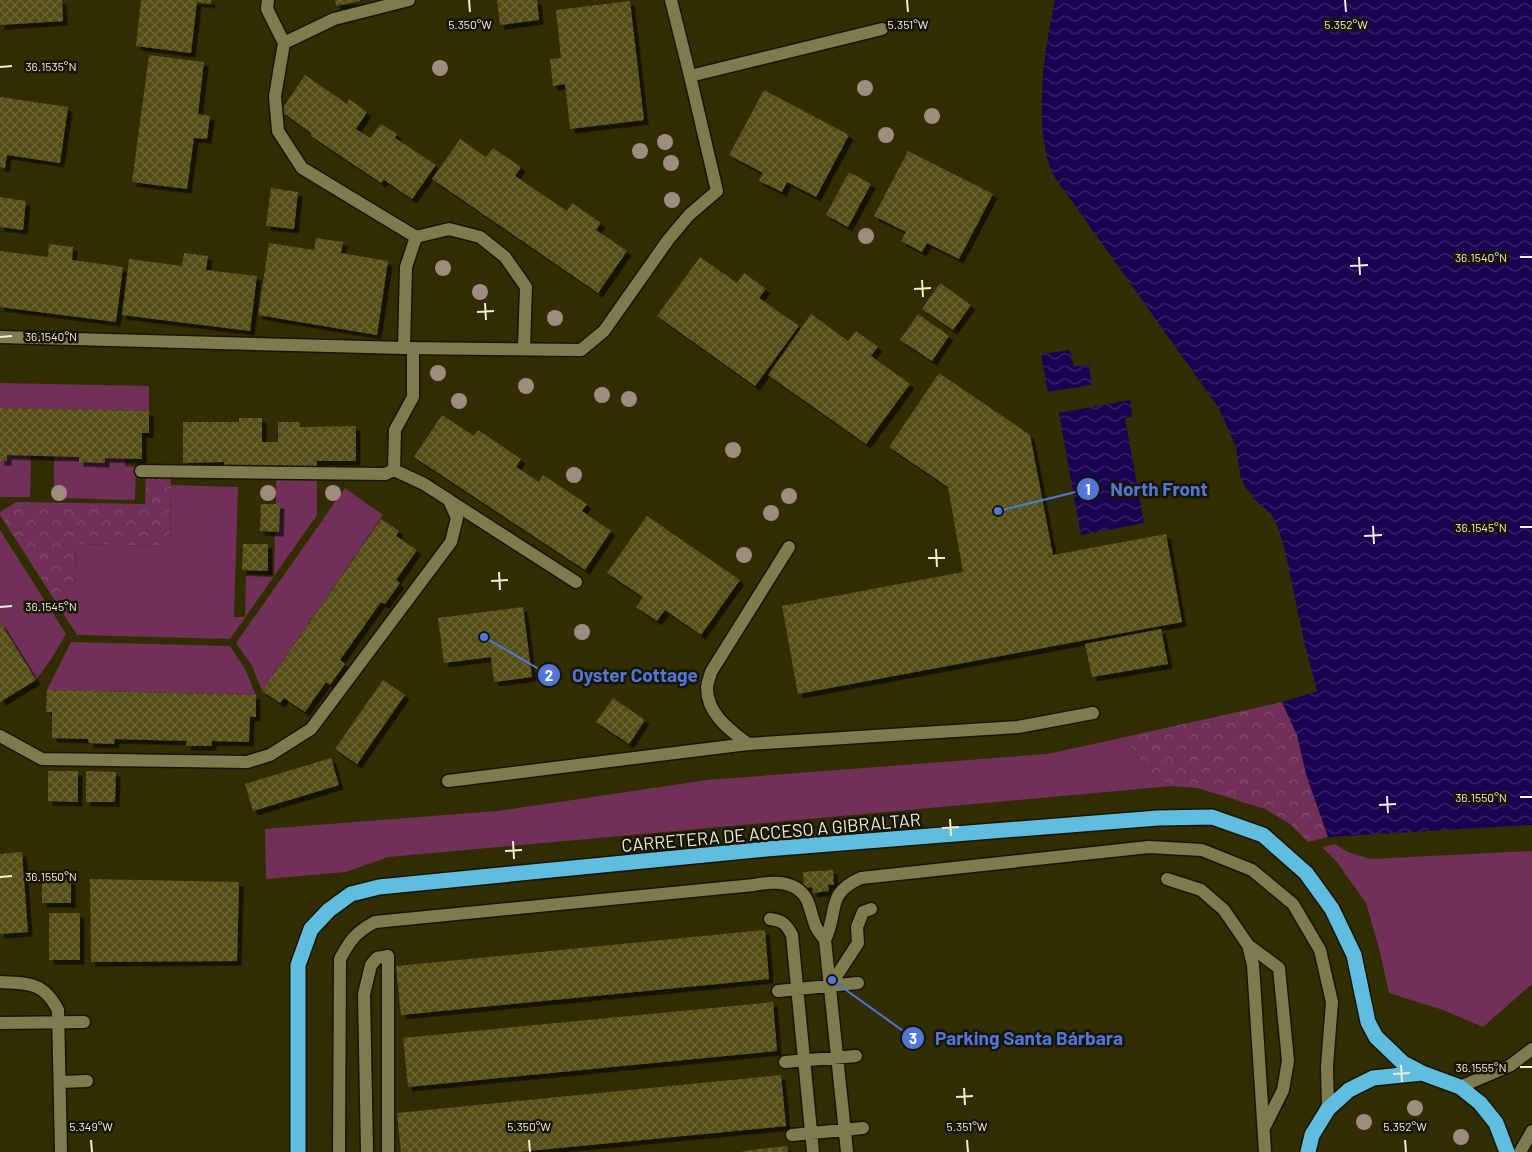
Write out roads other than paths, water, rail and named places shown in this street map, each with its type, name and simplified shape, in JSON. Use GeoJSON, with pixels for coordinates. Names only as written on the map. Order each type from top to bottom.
{"type":"FeatureCollection","features":[{"type":"Feature","properties":{"kind":"highway","name":"CARRETERA DE ACCESO A GIBRALTAR"},"geometry":{"type":"LineString","coordinates":[[298,1152],[298,965],[311,929],[328,910],[351,894],[379,888],[746,851],[1158,818],[1212,817],[1263,835],[1306,873],[1332,909],[1354,955],[1368,1022],[1376,1037],[1404,1063],[1422,1073]]}},
{"type":"Feature","properties":{"kind":"highway"},"geometry":{"type":"LineString","coordinates":[[1308,1152],[1312,1135],[1328,1109],[1349,1090],[1373,1078],[1422,1073],[1460,1087],[1480,1103],[1496,1123],[1507,1152]]}},
{"type":"Feature","properties":{"kind":"street"},"geometry":{"type":"LineString","coordinates":[[268,0],[267,9],[284,43],[275,96],[278,131],[302,168],[416,237],[449,229],[480,237],[505,257],[526,287],[524,348]]}},
{"type":"Feature","properties":{"kind":"street"},"geometry":{"type":"LineString","coordinates":[[284,43],[334,19],[409,0]]}},
{"type":"Feature","properties":{"kind":"street"},"geometry":{"type":"LineString","coordinates":[[0,337],[408,348],[581,350],[604,331],[668,240],[689,215],[717,192],[671,0]]}},
{"type":"Feature","properties":{"kind":"street"},"geometry":{"type":"LineString","coordinates":[[690,76],[882,29]]}},
{"type":"Feature","properties":{"kind":"street"},"geometry":{"type":"LineString","coordinates":[[394,470],[395,430],[413,398],[408,348],[406,267],[416,237]]}},
{"type":"Feature","properties":{"kind":"street"},"geometry":{"type":"LineString","coordinates":[[141,471],[385,474],[394,470],[424,484],[576,582]]}},
{"type":"Feature","properties":{"kind":"street"},"geometry":{"type":"LineString","coordinates":[[0,736],[42,759],[247,762],[270,756],[311,729],[451,542],[457,518],[450,500]]}},
{"type":"Feature","properties":{"kind":"street"},"geometry":{"type":"LineString","coordinates":[[748,744],[722,724],[712,708],[707,688],[711,672],[789,547]]}},
{"type":"Feature","properties":{"kind":"street"},"geometry":{"type":"LineString","coordinates":[[448,781],[748,744],[1018,726],[1093,713]]}},
{"type":"Feature","properties":{"kind":"street"},"geometry":{"type":"LineString","coordinates":[[825,940],[831,926],[835,899],[840,890],[861,878],[1149,847],[1202,850],[1252,870],[1293,904],[1320,950],[1332,1002],[1327,1066],[1328,1109]]}},
{"type":"Feature","properties":{"kind":"street"},"geometry":{"type":"LineString","coordinates":[[1166,879],[1201,890],[1224,910],[1248,944],[1279,968],[1288,1061],[1283,1090],[1264,1128]]}},
{"type":"Feature","properties":{"kind":"street"},"geometry":{"type":"LineString","coordinates":[[339,1152],[340,959],[348,943],[360,931],[375,922],[754,885],[767,882],[793,886],[806,898],[816,927],[825,940],[847,1152]]}},
{"type":"Feature","properties":{"kind":"street"},"geometry":{"type":"LineString","coordinates":[[830,986],[858,943],[857,927],[864,912],[871,909]]}},
{"type":"Feature","properties":{"kind":"street"},"geometry":{"type":"LineString","coordinates":[[770,919],[784,923],[792,936],[813,1152]]}},
{"type":"Feature","properties":{"kind":"street"},"geometry":{"type":"LineString","coordinates":[[1248,944],[1253,965],[1265,1152]]}},
{"type":"Feature","properties":{"kind":"street"},"geometry":{"type":"LineString","coordinates":[[367,1152],[364,994],[371,964],[377,958],[388,956],[388,1152]]}},
{"type":"Feature","properties":{"kind":"street"},"geometry":{"type":"LineString","coordinates":[[0,982],[34,985],[45,991],[53,1000],[58,1010],[60,1022],[62,1152]]}},
{"type":"Feature","properties":{"kind":"street"},"geometry":{"type":"LineString","coordinates":[[778,991],[858,983]]}},
{"type":"Feature","properties":{"kind":"street"},"geometry":{"type":"LineString","coordinates":[[0,1023],[84,1022]]}},
{"type":"Feature","properties":{"kind":"street"},"geometry":{"type":"LineString","coordinates":[[1460,1087],[1511,1065],[1532,1049]]}},
{"type":"Feature","properties":{"kind":"street"},"geometry":{"type":"LineString","coordinates":[[785,1062],[856,1056]]}},
{"type":"Feature","properties":{"kind":"street"},"geometry":{"type":"LineString","coordinates":[[60,1082],[87,1081]]}},
{"type":"Feature","properties":{"kind":"street"},"geometry":{"type":"LineString","coordinates":[[792,1135],[863,1128]]}},
{"type":"Feature","properties":{"kind":"street"},"geometry":{"type":"LineString","coordinates":[[1520,1152],[1532,1131]]}},
{"type":"Feature","properties":{"kind":"water"},"geometry":{"type":"Polygon","coordinates":[[[1055,0],[1532,0],[1532,825],[1328,837],[1306,774],[1297,735],[1282,702],[1317,691],[1278,528],[1271,514],[1252,497],[1244,485],[1240,475],[1236,447],[1218,407],[1052,173],[1046,154],[1043,132],[1042,87],[1047,42],[1055,0]]]}},
{"type":"Feature","properties":{"kind":"water"},"geometry":{"type":"Polygon","coordinates":[[[1070,350],[1074,366],[1089,365],[1092,385],[1048,392],[1041,354],[1070,350]]]}},
{"type":"Feature","properties":{"kind":"water"},"geometry":{"type":"Polygon","coordinates":[[[1130,400],[1132,417],[1125,418],[1144,523],[1081,535],[1059,413],[1130,400]]]}},
{"type":"Feature","properties":{"kind":"place","name":"North Front"},"geometry":{"type":"Point","coordinates":[998,511]}},
{"type":"Feature","properties":{"kind":"place","name":"Oyster Cottage"},"geometry":{"type":"Point","coordinates":[484,637]}},
{"type":"Feature","properties":{"kind":"place","name":"Parking Santa Bárbara"},"geometry":{"type":"Point","coordinates":[832,980]}}]}
